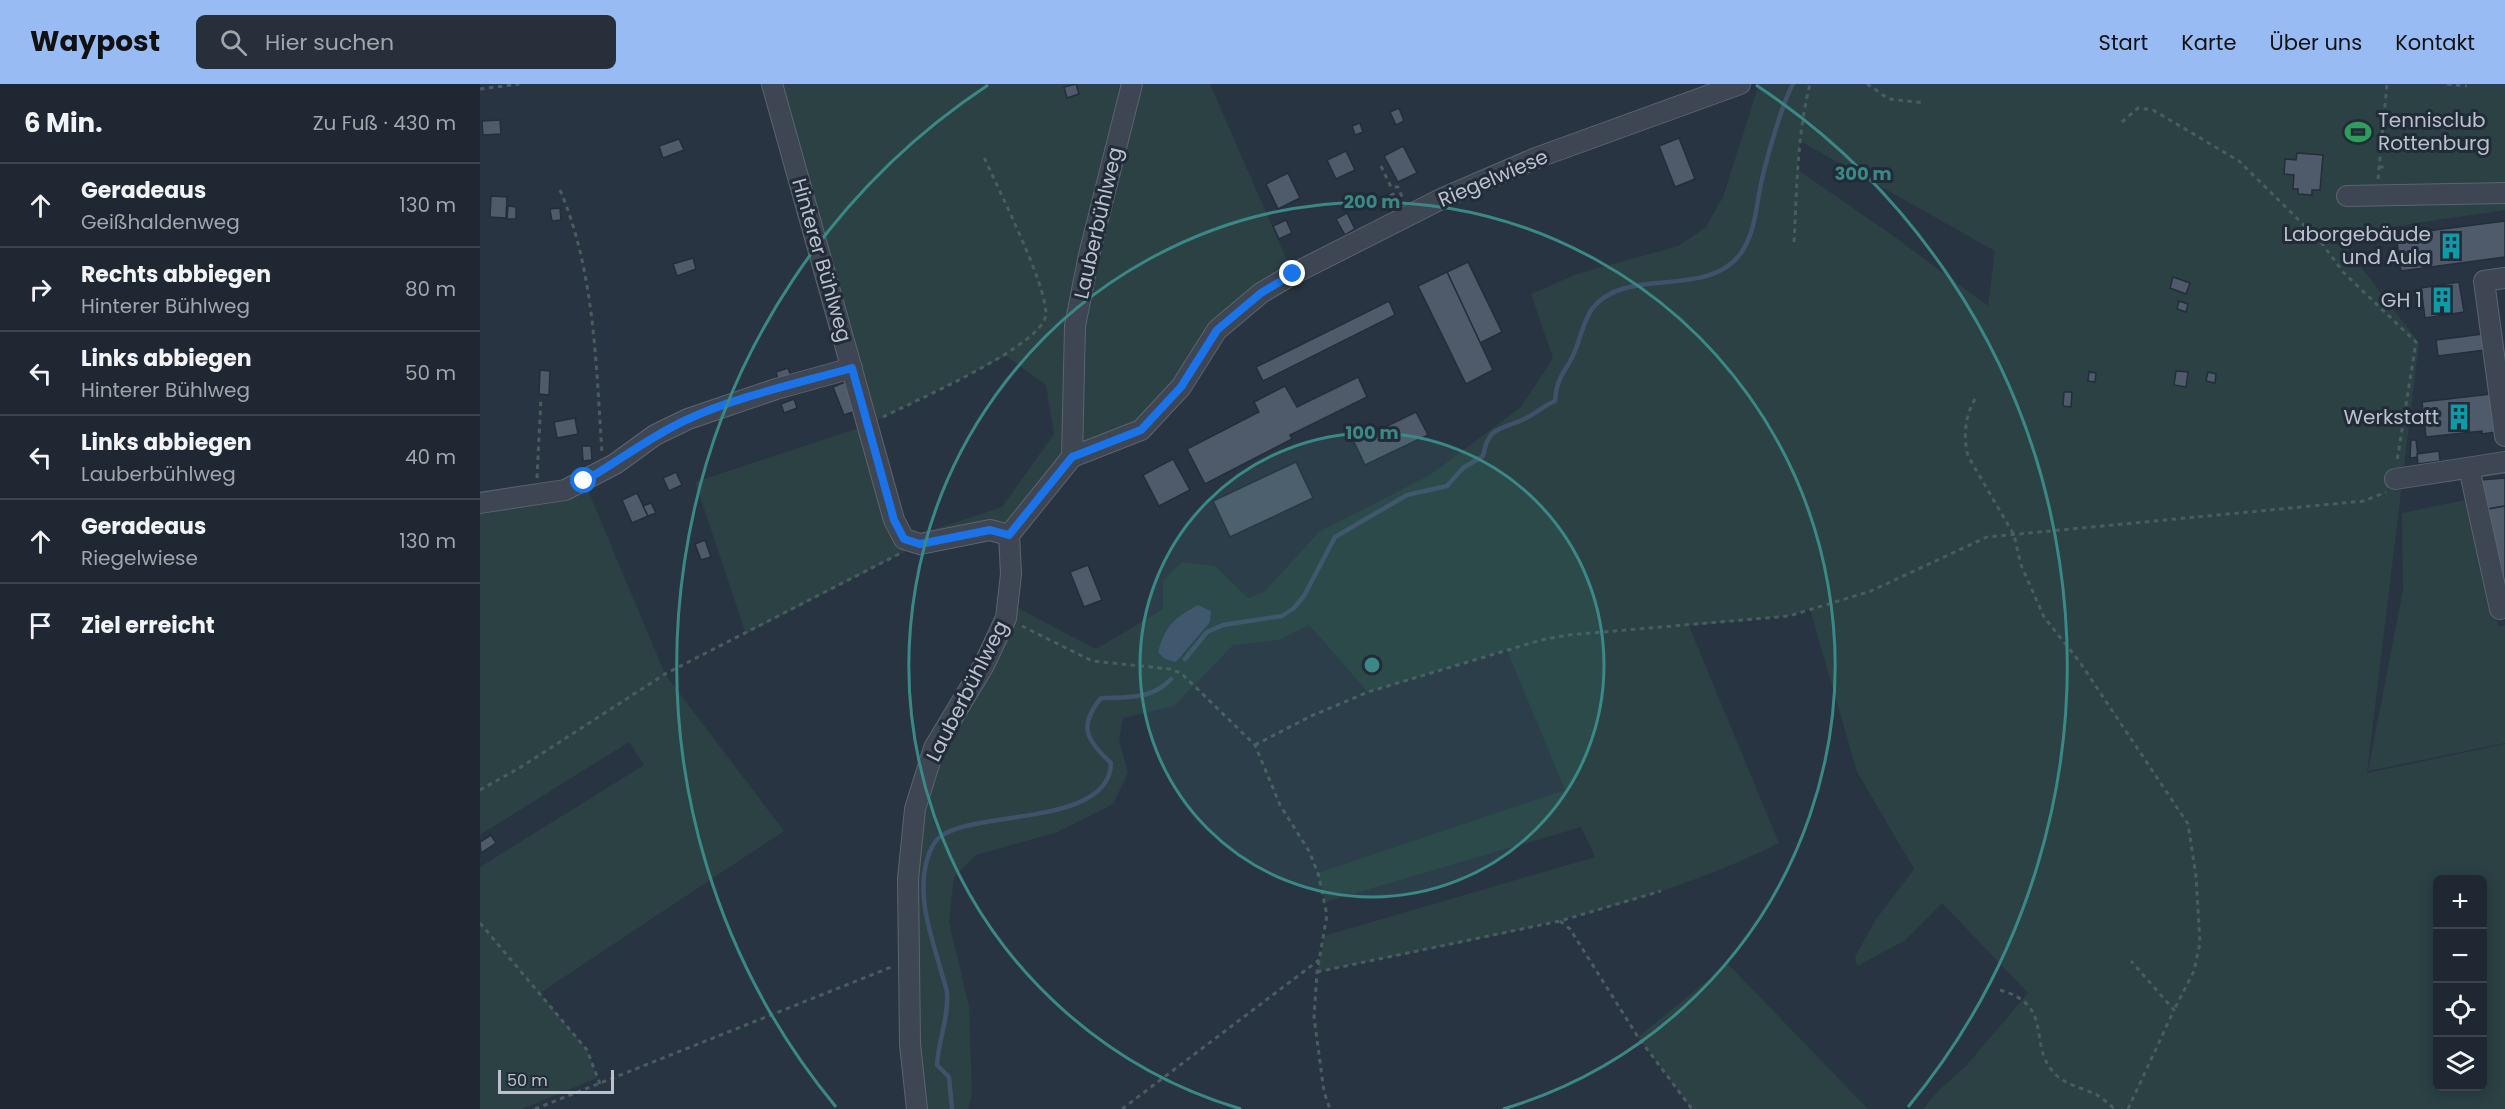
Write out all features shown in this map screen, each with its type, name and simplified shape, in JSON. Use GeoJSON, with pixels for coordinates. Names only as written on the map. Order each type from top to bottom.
{"type":"FeatureCollection","features":[{"type":"Feature","properties":{"kind":"street","name":"Hinterer Bühlweg"},"geometry":{"type":"LineString","coordinates":[[772,84],[894,520],[904,539],[920,544]]}},
{"type":"Feature","properties":{"kind":"street","name":"Lauberbühlweg"},"geometry":{"type":"LineString","coordinates":[[1072,457],[1075,326],[1089,255],[1132,84]]}},
{"type":"Feature","properties":{"kind":"street","name":"Riegelwiese"},"geometry":{"type":"LineString","coordinates":[[1072,457],[1141,430],[1181,387],[1217,330],[1261,293],[1293,274],[1411,214],[1536,159],[1740,84]]}},
{"type":"Feature","properties":{"kind":"street"},"geometry":{"type":"LineString","coordinates":[[2348,196],[2505,193]]}},
{"type":"Feature","properties":{"kind":"street"},"geometry":{"type":"LineString","coordinates":[[2505,278],[2484,281],[2505,436]]}},
{"type":"Feature","properties":{"kind":"street"},"geometry":{"type":"LineString","coordinates":[[480,503],[565,490],[608,467],[655,435],[688,419],[776,389],[852,368]]}},
{"type":"Feature","properties":{"kind":"street"},"geometry":{"type":"LineString","coordinates":[[920,544],[990,530],[1009,535],[1072,457]]}},
{"type":"Feature","properties":{"kind":"street"},"geometry":{"type":"LineString","coordinates":[[2395,478],[2505,462]]}},
{"type":"Feature","properties":{"kind":"street"},"geometry":{"type":"LineString","coordinates":[[2469,468],[2500,609]]}},
{"type":"Feature","properties":{"kind":"street","name":"Lauberbühlweg"},"geometry":{"type":"LineString","coordinates":[[917,1109],[910,1044],[908,879],[915,809],[934,748],[984,665],[1006,618],[1011,574],[1009,535]]}},
{"type":"Feature","properties":{"kind":"path"},"geometry":{"type":"LineString","coordinates":[[480,89],[519,84]]}},
{"type":"Feature","properties":{"kind":"path"},"geometry":{"type":"LineString","coordinates":[[1794,242],[1802,121],[1810,84]]}},
{"type":"Feature","properties":{"kind":"path"},"geometry":{"type":"LineString","coordinates":[[1867,84],[1889,99],[1925,103]]}},
{"type":"Feature","properties":{"kind":"path"},"geometry":{"type":"LineString","coordinates":[[2376,196],[2387,84]]}},
{"type":"Feature","properties":{"kind":"path"},"geometry":{"type":"LineString","coordinates":[[2447,84],[2468,85]]}},
{"type":"Feature","properties":{"kind":"path"},"geometry":{"type":"LineString","coordinates":[[1255,745],[1311,716],[1368,692],[1541,640],[1568,635],[1789,616],[1871,591],[1987,537],[2364,501],[2385,494],[2395,478],[2399,433],[2416,342],[2343,272],[2321,242],[2240,161],[2152,110],[2138,108],[2122,122]]}},
{"type":"Feature","properties":{"kind":"path"},"geometry":{"type":"LineString","coordinates":[[868,425],[1006,356],[1037,332],[1046,316],[1041,288],[984,157]]}},
{"type":"Feature","properties":{"kind":"path"},"geometry":{"type":"LineString","coordinates":[[1381,166],[1391,187],[1398,187],[1411,214]]}},
{"type":"Feature","properties":{"kind":"path"},"geometry":{"type":"LineString","coordinates":[[2379,167],[2387,167]]}},
{"type":"Feature","properties":{"kind":"path"},"geometry":{"type":"LineString","coordinates":[[560,190],[569,211],[584,269],[595,344],[602,455],[608,467]]}},
{"type":"Feature","properties":{"kind":"path"},"geometry":{"type":"LineString","coordinates":[[536,495],[541,398]]}},
{"type":"Feature","properties":{"kind":"path"},"geometry":{"type":"LineString","coordinates":[[1974,399],[1968,412],[1965,442],[1968,456],[2014,535],[2021,565],[2044,617],[2079,661],[2188,824],[2196,876],[2200,944],[2194,971],[2128,1109]]}},
{"type":"Feature","properties":{"kind":"path"},"geometry":{"type":"LineString","coordinates":[[480,790],[521,767],[665,674],[920,544]]}},
{"type":"Feature","properties":{"kind":"path"},"geometry":{"type":"LineString","coordinates":[[1006,618],[1092,661],[1170,669],[1181,673],[1255,745],[1280,805],[1309,851],[1318,873],[1328,915],[1317,972],[1314,1017],[1324,1092],[1330,1109]]}},
{"type":"Feature","properties":{"kind":"path"},"geometry":{"type":"LineString","coordinates":[[1317,972],[1560,921],[1661,891]]}},
{"type":"Feature","properties":{"kind":"path"},"geometry":{"type":"LineString","coordinates":[[1560,921],[1570,929],[1638,1037],[1692,1109]]}},
{"type":"Feature","properties":{"kind":"path"},"geometry":{"type":"LineString","coordinates":[[480,923],[587,1050],[600,1084]]}},
{"type":"Feature","properties":{"kind":"path"},"geometry":{"type":"LineString","coordinates":[[1122,1109],[1320,959]]}},
{"type":"Feature","properties":{"kind":"path"},"geometry":{"type":"LineString","coordinates":[[534,1109],[909,960]]}},
{"type":"Feature","properties":{"kind":"path"},"geometry":{"type":"LineString","coordinates":[[2131,961],[2174,1010]]}},
{"type":"Feature","properties":{"kind":"path"},"geometry":{"type":"LineString","coordinates":[[2000,990],[2020,996],[2032,1010],[2045,1058],[2055,1075],[2099,1096],[2115,1109]]}},
{"type":"Feature","properties":{"kind":"green space"},"geometry":{"type":"Polygon","coordinates":[[[772,84],[1210,84],[1293,274],[1261,293],[1141,430],[1072,457],[1018,526],[920,544],[746,634],[695,482],[868,425],[772,84]],[[1006,356],[868,425],[904,539],[1002,507],[1054,434],[1046,385],[1006,356]]]}},
{"type":"Feature","properties":{"kind":"green space"},"geometry":{"type":"Polygon","coordinates":[[[1759,84],[2505,84],[2505,210],[2337,235],[2419,343],[2367,773],[2505,744],[2505,1109],[1923,1109],[1939,1090],[1965,1067],[2028,993],[1942,903],[1904,941],[1857,966],[1855,957],[1874,922],[1914,869],[1857,772],[1810,609],[1789,616],[1689,626],[1779,843],[1724,868],[1611,907],[1494,936],[1317,972],[1324,936],[1595,857],[1581,827],[1325,902],[1318,873],[1565,790],[1507,650],[1368,692],[1309,625],[1279,640],[1233,645],[1174,706],[1123,718],[1119,740],[1128,773],[1113,804],[1055,833],[976,855],[954,877],[949,922],[969,1006],[972,1094],[968,1109],[921,1109],[911,880],[921,812],[937,754],[1016,607],[1096,649],[1163,609],[1163,580],[1182,562],[1215,566],[1248,598],[1264,592],[1319,532],[1430,475],[1521,407],[1553,358],[1531,294],[1577,274],[1678,246],[1705,228],[1723,197],[1759,84]],[[1800,141],[1798,170],[1892,235],[1988,306],[1995,251],[1800,141]]]}},
{"type":"Feature","properties":{"kind":"green space"},"geometry":{"type":"Polygon","coordinates":[[[584,481],[665,674],[784,831],[540,993],[587,1050],[597,1078],[522,1109],[480,1109],[480,867],[644,765],[629,742],[480,835],[480,503],[584,481]]]}},
{"type":"Feature","properties":{"kind":"green space"},"geometry":{"type":"Polygon","coordinates":[[[2470,499],[2498,626],[2505,625],[2505,743],[2368,771],[2403,590],[2402,513],[2470,499]]]}},
{"type":"Feature","properties":{"kind":"green space"},"geometry":{"type":"Polygon","coordinates":[[[1728,964],[1868,1109],[1692,1109],[1638,1037],[1728,964]]]}},
{"type":"Feature","properties":{"kind":"water"},"geometry":{"type":"Polygon","coordinates":[[[1198,605],[1211,611],[1210,622],[1176,662],[1165,659],[1158,652],[1167,629],[1183,614],[1198,605]]]}},
{"type":"Feature","properties":{"kind":"building"},"geometry":{"type":"Polygon","coordinates":[[[1076,84],[1079,94],[1067,98],[1064,87],[1076,84]]]}},
{"type":"Feature","properties":{"kind":"building"},"geometry":{"type":"Polygon","coordinates":[[[1399,108],[1404,121],[1396,125],[1390,112],[1399,108]]]}},
{"type":"Feature","properties":{"kind":"building"},"geometry":{"type":"Polygon","coordinates":[[[500,120],[501,134],[483,135],[482,121],[500,120]]]}},
{"type":"Feature","properties":{"kind":"building"},"geometry":{"type":"Polygon","coordinates":[[[1360,123],[1363,132],[1355,135],[1352,126],[1360,123]]]}},
{"type":"Feature","properties":{"kind":"building"},"geometry":{"type":"Polygon","coordinates":[[[1679,138],[1695,179],[1675,187],[1659,146],[1679,138]]]}},
{"type":"Feature","properties":{"kind":"building"},"geometry":{"type":"Polygon","coordinates":[[[679,139],[684,150],[663,158],[659,146],[679,139]]]}},
{"type":"Feature","properties":{"kind":"building"},"geometry":{"type":"Polygon","coordinates":[[[1403,146],[1417,173],[1398,182],[1384,156],[1403,146]]]}},
{"type":"Feature","properties":{"kind":"building"},"geometry":{"type":"Polygon","coordinates":[[[1346,151],[1355,170],[1336,179],[1327,160],[1346,151]]]}},
{"type":"Feature","properties":{"kind":"building"},"geometry":{"type":"Polygon","coordinates":[[[2297,153],[2323,155],[2320,190],[2312,190],[2312,195],[2298,194],[2298,189],[2293,189],[2294,175],[2284,174],[2285,159],[2296,160],[2297,153]]]}},
{"type":"Feature","properties":{"kind":"building"},"geometry":{"type":"Polygon","coordinates":[[[1288,173],[1300,198],[1278,209],[1266,184],[1288,173]]]}},
{"type":"Feature","properties":{"kind":"building"},"geometry":{"type":"Polygon","coordinates":[[[1394,191],[1401,205],[1390,211],[1383,197],[1394,191]]]}},
{"type":"Feature","properties":{"kind":"building"},"geometry":{"type":"Polygon","coordinates":[[[491,196],[507,197],[506,218],[490,217],[491,196]]]}},
{"type":"Feature","properties":{"kind":"building"},"geometry":{"type":"Polygon","coordinates":[[[508,206],[516,207],[516,219],[507,219],[508,206]]]}},
{"type":"Feature","properties":{"kind":"building"},"geometry":{"type":"Polygon","coordinates":[[[560,208],[561,220],[552,221],[550,209],[560,208]]]}},
{"type":"Feature","properties":{"kind":"building"},"geometry":{"type":"Polygon","coordinates":[[[1347,213],[1355,229],[1345,235],[1336,219],[1347,213]]]}},
{"type":"Feature","properties":{"kind":"building"},"geometry":{"type":"Polygon","coordinates":[[[1286,220],[1292,233],[1279,239],[1273,226],[1286,220]]]}},
{"type":"Feature","properties":{"kind":"building","name":"Laborgebäude und Aula"},"geometry":{"type":"Polygon","coordinates":[[[2505,221],[2505,257],[2401,271],[2396,235],[2505,221]]]}},
{"type":"Feature","properties":{"kind":"building"},"geometry":{"type":"Polygon","coordinates":[[[693,258],[696,269],[677,276],[673,264],[693,258]]]}},
{"type":"Feature","properties":{"kind":"building"},"geometry":{"type":"Polygon","coordinates":[[[1468,262],[1502,332],[1480,343],[1447,272],[1468,262]]]}},
{"type":"Feature","properties":{"kind":"building"},"geometry":{"type":"Polygon","coordinates":[[[1447,272],[1493,370],[1466,384],[1418,286],[1447,272]]]}},
{"type":"Feature","properties":{"kind":"building"},"geometry":{"type":"Polygon","coordinates":[[[2173,277],[2190,283],[2186,294],[2170,288],[2173,277]]]}},
{"type":"Feature","properties":{"kind":"building","name":"GH 1"},"geometry":{"type":"Polygon","coordinates":[[[2459,282],[2464,312],[2425,318],[2421,288],[2459,282]]]}},
{"type":"Feature","properties":{"kind":"building"},"geometry":{"type":"Polygon","coordinates":[[[1389,301],[1395,315],[1263,381],[1256,367],[1389,301]]]}},
{"type":"Feature","properties":{"kind":"building"},"geometry":{"type":"Polygon","coordinates":[[[2179,301],[2188,304],[2186,312],[2177,309],[2179,301]]]}},
{"type":"Feature","properties":{"kind":"building"},"geometry":{"type":"Polygon","coordinates":[[[2483,334],[2485,350],[2438,356],[2436,340],[2483,334]]]}},
{"type":"Feature","properties":{"kind":"building"},"geometry":{"type":"Polygon","coordinates":[[[788,368],[791,376],[778,380],[776,372],[788,368]]]}},
{"type":"Feature","properties":{"kind":"building"},"geometry":{"type":"Polygon","coordinates":[[[540,370],[550,371],[549,395],[539,394],[540,370]]]}},
{"type":"Feature","properties":{"kind":"building"},"geometry":{"type":"Polygon","coordinates":[[[2176,371],[2188,372],[2186,387],[2174,385],[2176,371]]]}},
{"type":"Feature","properties":{"kind":"building"},"geometry":{"type":"Polygon","coordinates":[[[2089,372],[2096,373],[2095,382],[2088,381],[2089,372]]]}},
{"type":"Feature","properties":{"kind":"building"},"geometry":{"type":"Polygon","coordinates":[[[2208,372],[2216,374],[2215,383],[2206,381],[2208,372]]]}},
{"type":"Feature","properties":{"kind":"building"},"geometry":{"type":"Polygon","coordinates":[[[1358,377],[1367,397],[1290,435],[1292,439],[1205,484],[1187,449],[1259,412],[1254,402],[1285,386],[1297,407],[1358,377]]]}},
{"type":"Feature","properties":{"kind":"building"},"geometry":{"type":"Polygon","coordinates":[[[845,382],[856,411],[844,415],[833,387],[845,382]]]}},
{"type":"Feature","properties":{"kind":"building"},"geometry":{"type":"Polygon","coordinates":[[[2064,392],[2072,392],[2071,407],[2063,406],[2064,392]]]}},
{"type":"Feature","properties":{"kind":"building","name":"Werkstatt"},"geometry":{"type":"Polygon","coordinates":[[[2491,394],[2496,432],[2482,434],[2482,431],[2426,437],[2422,402],[2491,394]]]}},
{"type":"Feature","properties":{"kind":"building"},"geometry":{"type":"Polygon","coordinates":[[[794,399],[797,408],[784,413],[781,404],[794,399]]]}},
{"type":"Feature","properties":{"kind":"building"},"geometry":{"type":"Polygon","coordinates":[[[1416,412],[1428,435],[1365,465],[1354,442],[1416,412]]]}},
{"type":"Feature","properties":{"kind":"building"},"geometry":{"type":"Polygon","coordinates":[[[575,418],[578,434],[557,438],[554,422],[575,418]]]}},
{"type":"Feature","properties":{"kind":"building"},"geometry":{"type":"Polygon","coordinates":[[[2411,440],[2416,440],[2418,457],[2410,458],[2411,440]]]}},
{"type":"Feature","properties":{"kind":"building"},"geometry":{"type":"Polygon","coordinates":[[[582,446],[591,446],[592,460],[583,461],[582,446]]]}},
{"type":"Feature","properties":{"kind":"building"},"geometry":{"type":"Polygon","coordinates":[[[2439,451],[2440,461],[2418,464],[2417,454],[2439,451]]]}},
{"type":"Feature","properties":{"kind":"building"},"geometry":{"type":"Polygon","coordinates":[[[1173,459],[1190,490],[1159,506],[1143,475],[1173,459]]]}},
{"type":"Feature","properties":{"kind":"building"},"geometry":{"type":"Polygon","coordinates":[[[1296,462],[1313,498],[1230,537],[1213,501],[1296,462]]]}},
{"type":"Feature","properties":{"kind":"building"},"geometry":{"type":"Polygon","coordinates":[[[676,472],[682,485],[669,491],[663,478],[676,472]]]}},
{"type":"Feature","properties":{"kind":"building"},"geometry":{"type":"Polygon","coordinates":[[[2505,478],[2505,506],[2488,509],[2480,480],[2505,478]]]}},
{"type":"Feature","properties":{"kind":"building"},"geometry":{"type":"Polygon","coordinates":[[[637,493],[648,516],[632,523],[622,500],[637,493]]]}},
{"type":"Feature","properties":{"kind":"building"},"geometry":{"type":"Polygon","coordinates":[[[651,503],[656,513],[648,516],[643,506],[651,503]]]}},
{"type":"Feature","properties":{"kind":"building"},"geometry":{"type":"Polygon","coordinates":[[[2505,506],[2505,592],[2488,509],[2505,506]]]}},
{"type":"Feature","properties":{"kind":"building"},"geometry":{"type":"Polygon","coordinates":[[[705,540],[711,557],[701,560],[695,544],[705,540]]]}},
{"type":"Feature","properties":{"kind":"building"},"geometry":{"type":"Polygon","coordinates":[[[1088,565],[1102,600],[1084,607],[1070,572],[1088,565]]]}},
{"type":"Feature","properties":{"kind":"building"},"geometry":{"type":"Polygon","coordinates":[[[491,835],[496,843],[481,853],[480,842],[491,835]]]}},
{"type":"Feature","properties":{"kind":"waterway"},"geometry":{"type":"LineString","coordinates":[[1185,659],[1207,632],[1223,625],[1282,616],[1294,608],[1304,596],[1335,537],[1407,495],[1447,486],[1463,468],[1483,456],[1493,433],[1526,418],[1555,401],[1560,379],[1572,358],[1587,319],[1592,309],[1607,296],[1625,288],[1688,280],[1708,275],[1726,267],[1741,253],[1750,235],[1768,154],[1780,115],[1793,84]]}},
{"type":"Feature","properties":{"kind":"waterway"},"geometry":{"type":"LineString","coordinates":[[952,1109],[949,1077],[937,1065],[947,993],[926,914],[923,887],[924,873],[932,847],[941,836],[959,828],[1067,807],[1089,797],[1105,783],[1111,763],[1096,747],[1088,732],[1087,725],[1094,708],[1101,698],[1147,694],[1156,691],[1171,679]]}},
{"type":"Feature","properties":{"kind":"place","name":"Tennisclub Rottenburg"},"geometry":{"type":"Point","coordinates":[2358,132]}},
{"type":"Feature","properties":{"kind":"place","name":"Laborgebäude und Aula"},"geometry":{"type":"Point","coordinates":[2451,246]}},
{"type":"Feature","properties":{"kind":"place","name":"GH 1"},"geometry":{"type":"Point","coordinates":[2442,300]}},
{"type":"Feature","properties":{"kind":"place","name":"Werkstatt"},"geometry":{"type":"Point","coordinates":[2459,417]}},
{"type":"Feature","properties":{"kind":"route"},"geometry":{"type":"LineString","coordinates":[[584,481],[615,464],[655,435],[688,419],[776,389],[852,368],[894,520],[904,539],[920,544],[990,530],[1009,535],[1072,457],[1141,430],[1181,387],[1217,330],[1261,293],[1293,274]]}}]}
